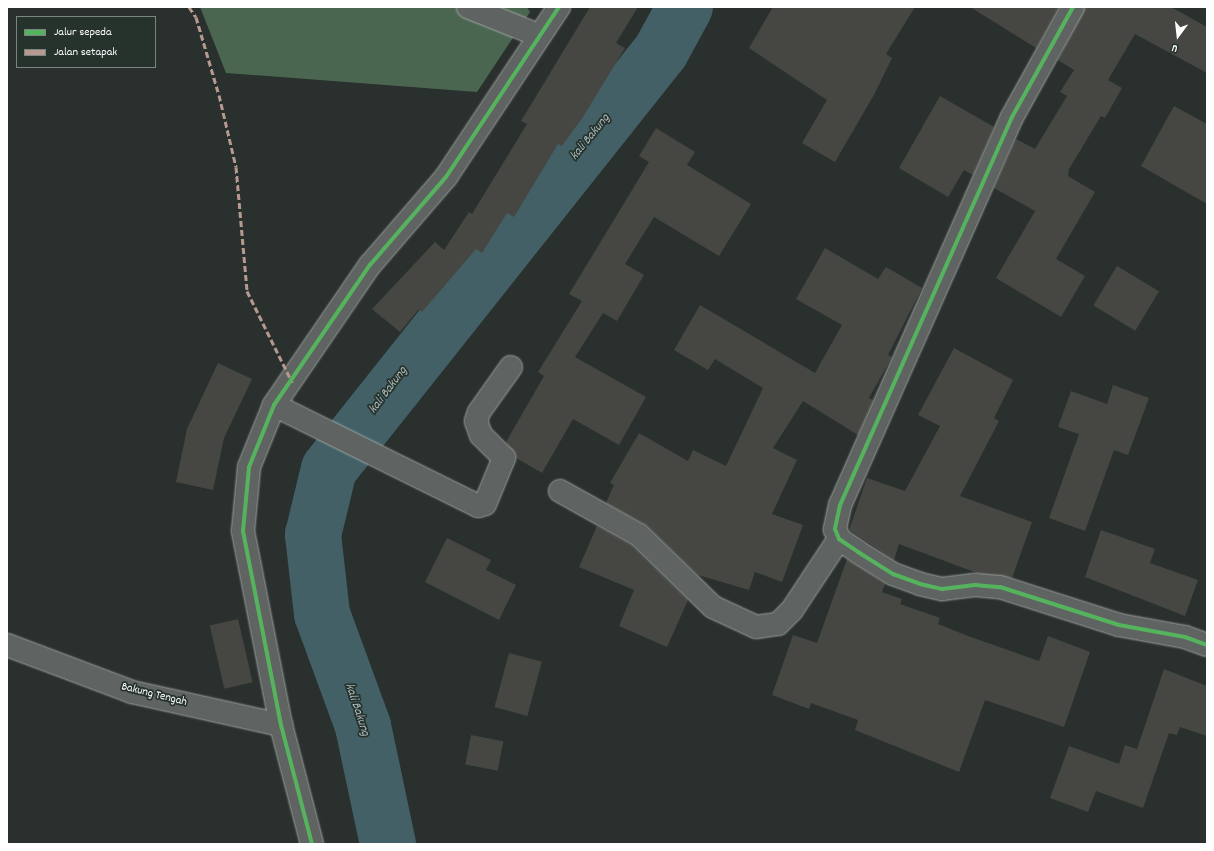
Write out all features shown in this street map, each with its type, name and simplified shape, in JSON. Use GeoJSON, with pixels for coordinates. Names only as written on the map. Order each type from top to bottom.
{"type":"FeatureCollection","features":[{"type":"Feature","properties":{"kind":"street"},"geometry":{"type":"LineString","coordinates":[[468,7],[538,35]]}},
{"type":"Feature","properties":{"kind":"street"},"geometry":{"type":"LineString","coordinates":[[312,844],[281,725],[243,531],[249,468],[274,406],[370,265],[446,177],[538,35],[559,7]]}},
{"type":"Feature","properties":{"kind":"street"},"geometry":{"type":"LineString","coordinates":[[1073,7],[1012,117],[840,504],[835,519],[839,538],[893,574],[920,584],[942,589],[975,585],[1000,587],[1120,625],[1184,637],[1207,645]]}},
{"type":"Feature","properties":{"kind":"street"},"geometry":{"type":"LineString","coordinates":[[274,406],[358,449],[468,502],[485,504],[504,458],[481,435],[476,421],[479,412],[511,367]]}},
{"type":"Feature","properties":{"kind":"street"},"geometry":{"type":"LineString","coordinates":[[560,491],[639,535],[713,607],[756,627],[778,624],[792,610],[839,538]]}},
{"type":"Feature","properties":{"kind":"street","name":"Bakung Tengah"},"geometry":{"type":"LineString","coordinates":[[7,645],[132,692],[281,725]]}},
{"type":"Feature","properties":{"kind":"green space"},"geometry":{"type":"Polygon","coordinates":[[[200,7],[527,7],[530,12],[477,92],[226,73],[200,7]]]}},
{"type":"Feature","properties":{"kind":"building"},"geometry":{"type":"Polygon","coordinates":[[[590,7],[638,7],[616,43],[625,48],[583,117],[562,146],[558,144],[514,217],[507,213],[482,253],[476,249],[422,312],[419,309],[400,332],[372,309],[435,242],[444,250],[469,212],[472,214],[527,124],[521,121],[590,7]]]}},
{"type":"Feature","properties":{"kind":"building"},"geometry":{"type":"Polygon","coordinates":[[[773,7],[915,7],[886,54],[892,58],[875,93],[835,162],[802,143],[827,100],[749,48],[773,7]]]}},
{"type":"Feature","properties":{"kind":"building"},"geometry":{"type":"Polygon","coordinates":[[[970,7],[1059,7],[1036,48],[970,7]]]}},
{"type":"Feature","properties":{"kind":"building"},"geometry":{"type":"Polygon","coordinates":[[[1085,7],[1171,7],[1207,27],[1207,73],[1135,34],[1108,80],[1122,88],[1105,118],[1101,116],[1069,169],[1068,176],[1095,192],[1056,259],[1085,276],[1061,317],[996,278],[1035,211],[994,188],[1016,139],[1035,149],[1067,96],[1060,92],[1074,70],[1058,60],[1085,7]]]}},
{"type":"Feature","properties":{"kind":"building"},"geometry":{"type":"Polygon","coordinates":[[[940,96],[994,127],[973,175],[964,170],[948,197],[899,168],[940,96]]]}},
{"type":"Feature","properties":{"kind":"building"},"geometry":{"type":"Polygon","coordinates":[[[1174,106],[1207,124],[1207,204],[1141,166],[1174,106]]]}},
{"type":"Feature","properties":{"kind":"building"},"geometry":{"type":"Polygon","coordinates":[[[656,128],[695,152],[687,165],[751,204],[719,256],[654,217],[625,264],[644,275],[617,321],[603,313],[575,357],[646,397],[619,445],[573,419],[542,473],[516,458],[506,442],[544,376],[538,372],[582,301],[569,294],[649,162],[639,156],[656,128]]]}},
{"type":"Feature","properties":{"kind":"building"},"geometry":{"type":"Polygon","coordinates":[[[825,248],[878,279],[886,267],[922,288],[888,355],[892,357],[869,398],[873,400],[858,435],[803,401],[773,448],[797,460],[772,514],[803,525],[782,582],[755,572],[749,590],[698,575],[648,526],[606,503],[614,485],[610,483],[639,433],[688,461],[693,450],[726,466],[763,388],[715,359],[708,370],[674,350],[700,305],[815,373],[842,325],[796,299],[825,248]]]}},
{"type":"Feature","properties":{"kind":"building"},"geometry":{"type":"Polygon","coordinates":[[[1117,266],[1159,291],[1135,331],[1093,305],[1117,266]]]}},
{"type":"Feature","properties":{"kind":"building"},"geometry":{"type":"Polygon","coordinates":[[[954,348],[1013,380],[994,418],[999,421],[960,496],[1032,522],[1012,578],[977,573],[899,544],[894,560],[849,530],[867,478],[905,491],[940,426],[918,415],[954,348]]]}},
{"type":"Feature","properties":{"kind":"building"},"geometry":{"type":"Polygon","coordinates":[[[218,363],[252,379],[224,438],[213,490],[176,482],[187,429],[218,363]]]}},
{"type":"Feature","properties":{"kind":"building"},"geometry":{"type":"Polygon","coordinates":[[[1113,385],[1149,398],[1128,455],[1114,450],[1085,531],[1049,518],[1079,434],[1058,427],[1071,391],[1107,404],[1113,385]]]}},
{"type":"Feature","properties":{"kind":"building"},"geometry":{"type":"Polygon","coordinates":[[[597,526],[631,545],[688,600],[667,647],[619,626],[634,590],[579,567],[597,526]]]}},
{"type":"Feature","properties":{"kind":"building"},"geometry":{"type":"Polygon","coordinates":[[[1101,530],[1155,549],[1150,563],[1198,580],[1185,616],[1085,577],[1101,530]]]}},
{"type":"Feature","properties":{"kind":"building"},"geometry":{"type":"Polygon","coordinates":[[[447,538],[491,560],[486,570],[516,585],[499,620],[425,582],[447,538]]]}},
{"type":"Feature","properties":{"kind":"building"},"geometry":{"type":"Polygon","coordinates":[[[847,559],[885,584],[882,592],[902,599],[900,604],[940,618],[938,624],[968,636],[1039,661],[1048,636],[1090,652],[1064,727],[985,700],[959,772],[855,730],[858,720],[811,703],[809,709],[772,695],[793,635],[817,643],[847,559]]]}},
{"type":"Feature","properties":{"kind":"building"},"geometry":{"type":"Polygon","coordinates":[[[238,619],[253,682],[224,689],[210,626],[238,619]]]}},
{"type":"Feature","properties":{"kind":"building"},"geometry":{"type":"Polygon","coordinates":[[[509,653],[542,662],[527,716],[495,707],[509,653]]]}},
{"type":"Feature","properties":{"kind":"building"},"geometry":{"type":"Polygon","coordinates":[[[1164,669],[1207,686],[1207,736],[1180,727],[1177,735],[1169,733],[1143,808],[1096,791],[1088,812],[1050,798],[1069,746],[1119,764],[1125,745],[1137,749],[1164,669]]]}},
{"type":"Feature","properties":{"kind":"building"},"geometry":{"type":"Polygon","coordinates":[[[471,735],[503,741],[498,771],[465,764],[471,735]]]}},
{"type":"Feature","properties":{"kind":"waterway","name":"kali Bakung"},"geometry":{"type":"LineString","coordinates":[[388,844],[363,726],[322,614],[313,535],[329,469],[661,51],[685,7]]}},
{"type":"Feature","properties":{"kind":"marked path"},"geometry":{"type":"LineString","coordinates":[[189,7],[196,17],[219,95],[236,167],[247,291],[292,382]]}},
{"type":"Feature","properties":{"kind":"cycle path"},"geometry":{"type":"LineString","coordinates":[[312,844],[281,725],[243,531],[249,467],[274,405],[370,265],[446,177],[559,7]]}},
{"type":"Feature","properties":{"kind":"cycle path"},"geometry":{"type":"LineString","coordinates":[[1073,7],[1012,117],[840,505],[835,529],[839,539],[858,552],[893,574],[920,584],[942,589],[975,585],[1000,587],[1119,625],[1185,637],[1207,645]]}}]}
